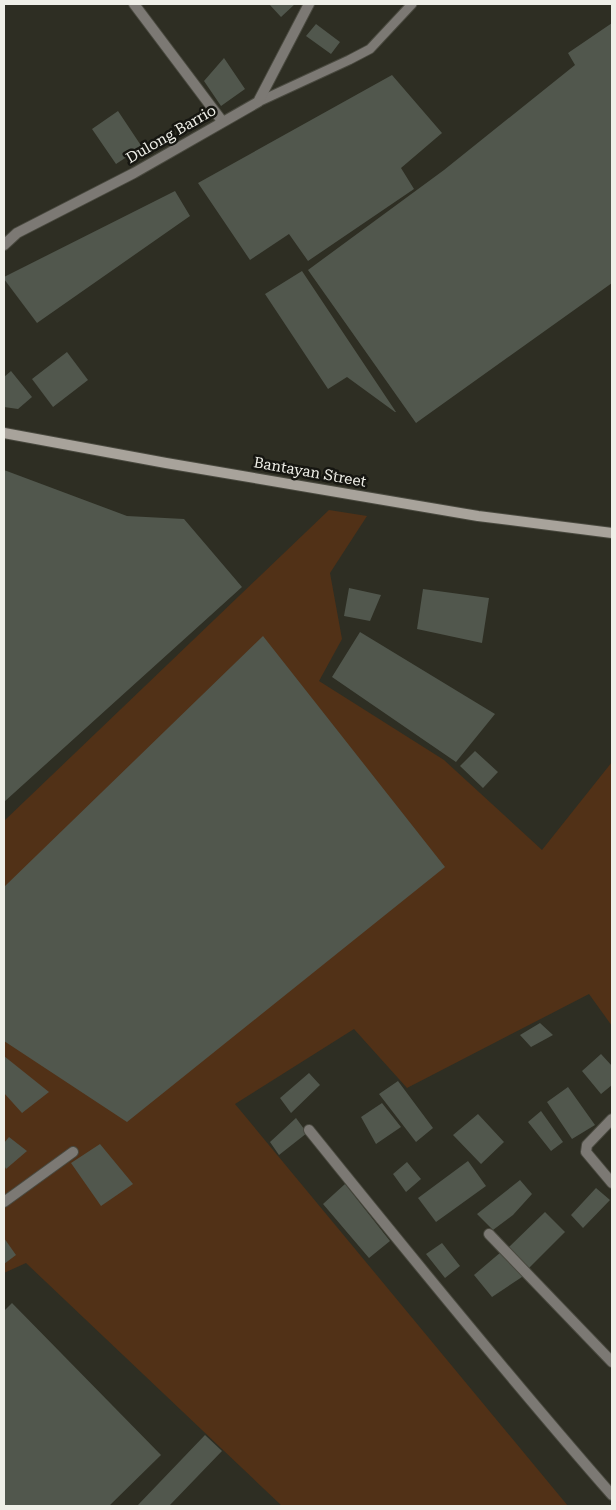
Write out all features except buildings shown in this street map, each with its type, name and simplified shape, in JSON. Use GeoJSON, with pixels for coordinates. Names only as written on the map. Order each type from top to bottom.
{"type":"FeatureCollection","features":[{"type":"Feature","properties":{"kind":"main road","name":"Bantayan Street"},"geometry":{"type":"LineString","coordinates":[[4,433],[166,464],[478,516],[612,533]]}},
{"type":"Feature","properties":{"kind":"street"},"geometry":{"type":"LineString","coordinates":[[134,4],[222,121]]}},
{"type":"Feature","properties":{"kind":"street"},"geometry":{"type":"LineString","coordinates":[[258,102],[308,4]]}},
{"type":"Feature","properties":{"kind":"street","name":"Dulong Barrio"},"geometry":{"type":"LineString","coordinates":[[4,244],[17,233],[134,173],[258,102]]}},
{"type":"Feature","properties":{"kind":"street"},"geometry":{"type":"LineString","coordinates":[[612,1119],[587,1145],[586,1152],[612,1184]]}},
{"type":"Feature","properties":{"kind":"street"},"geometry":{"type":"LineString","coordinates":[[309,1130],[438,1290],[612,1495]]}},
{"type":"Feature","properties":{"kind":"street"},"geometry":{"type":"LineString","coordinates":[[4,1202],[73,1152]]}},
{"type":"Feature","properties":{"kind":"street"},"geometry":{"type":"LineString","coordinates":[[489,1234],[612,1362]]}},
{"type":"Feature","properties":{"kind":"lane"},"geometry":{"type":"LineString","coordinates":[[258,102],[370,49],[412,4]]}},
{"type":"Feature","properties":{"kind":"shaded area"},"geometry":{"type":"Polygon","coordinates":[[[329,510],[367,516],[330,573],[342,639],[319,681],[444,760],[542,850],[612,762],[612,1026],[589,994],[407,1088],[354,1029],[235,1104],[568,1506],[282,1506],[26,1263],[4,1273],[4,821],[329,510]]]}}]}
